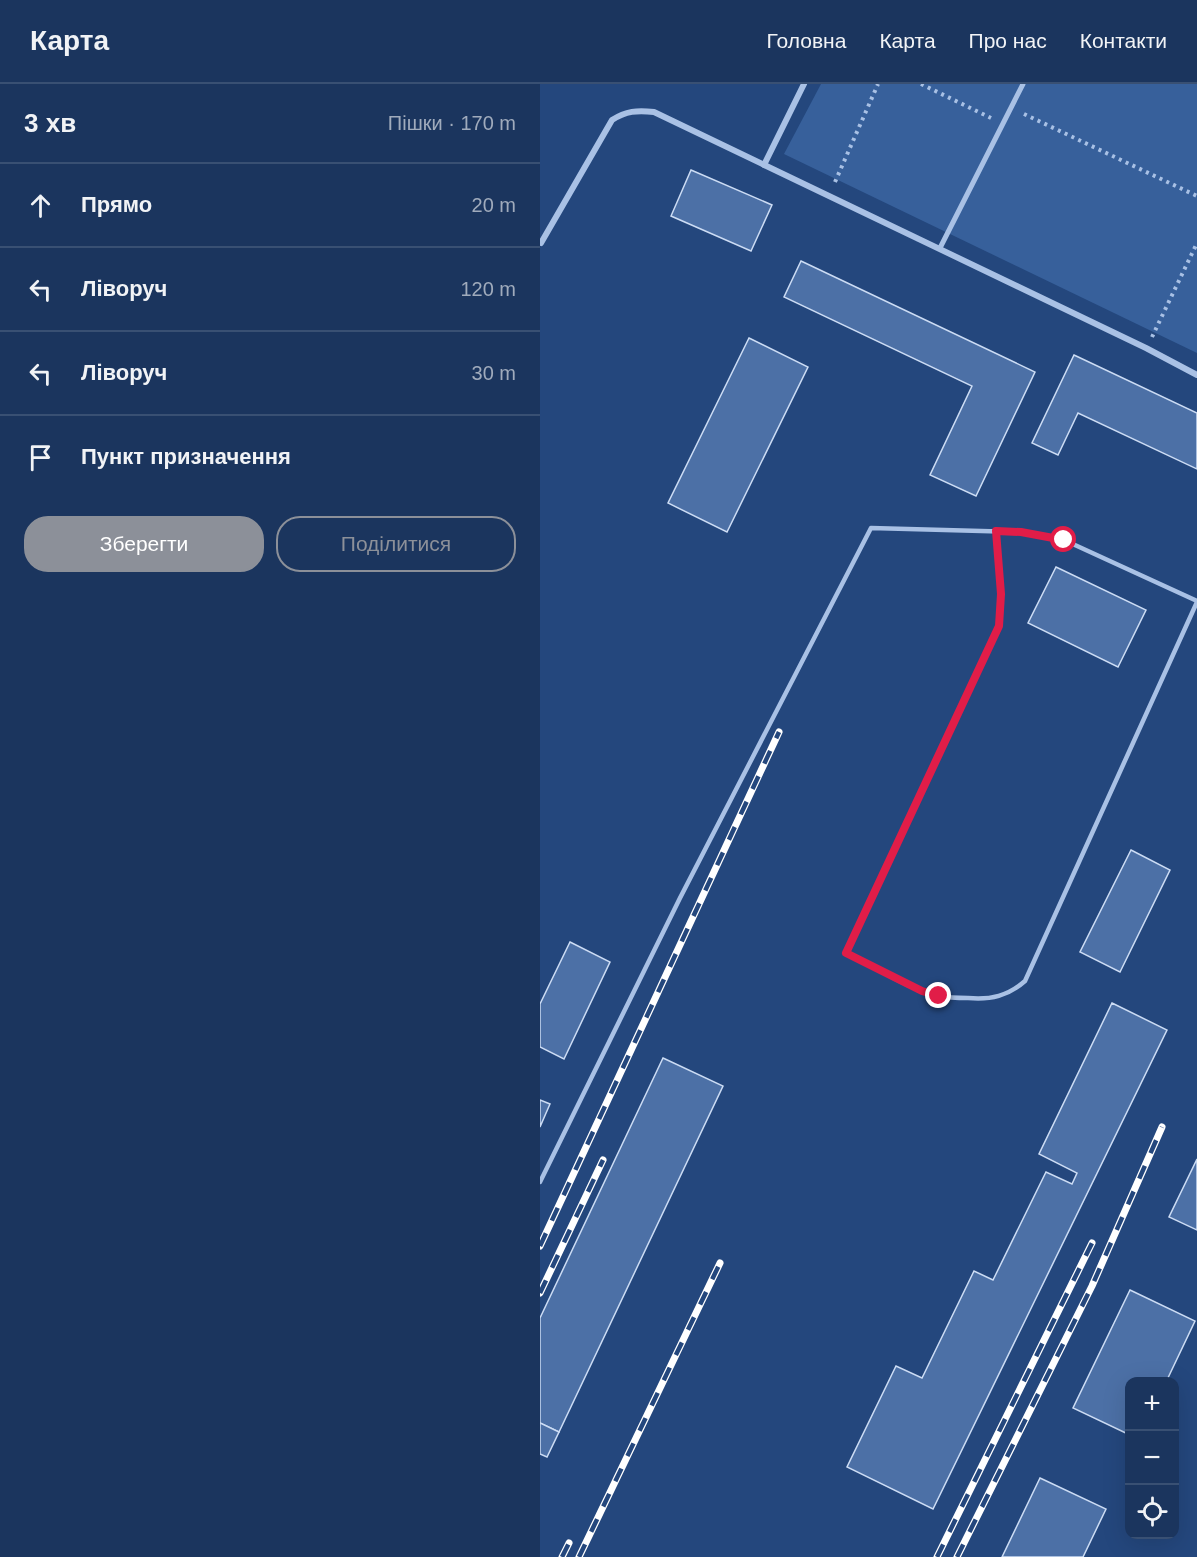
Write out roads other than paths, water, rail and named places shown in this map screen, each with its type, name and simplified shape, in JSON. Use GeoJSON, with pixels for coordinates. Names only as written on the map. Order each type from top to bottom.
{"type":"FeatureCollection","features":[{"type":"Feature","properties":{"kind":"street"},"geometry":{"type":"LineString","coordinates":[[764,165],[804,84]]}},
{"type":"Feature","properties":{"kind":"street"},"geometry":{"type":"LineString","coordinates":[[940,249],[1023,84]]}},
{"type":"Feature","properties":{"kind":"street"},"geometry":{"type":"LineString","coordinates":[[541,243],[612,120],[623,113],[636,110],[654,112],[1146,348],[1197,375]]}},
{"type":"Feature","properties":{"kind":"lane"},"geometry":{"type":"LineString","coordinates":[[540,1182],[680,898],[871,528],[996,531],[1031,533],[1064,540],[1197,601],[1024,981],[1015,990],[1001,996],[982,999],[939,996],[922,991],[846,953],[999,626],[1001,594],[996,531]]}},
{"type":"Feature","properties":{"kind":"railway"},"geometry":{"type":"LineString","coordinates":[[540,1246],[779,732]]}},
{"type":"Feature","properties":{"kind":"railway"},"geometry":{"type":"LineString","coordinates":[[957,1557],[1092,1286],[1162,1127]]}},
{"type":"Feature","properties":{"kind":"railway"},"geometry":{"type":"LineString","coordinates":[[540,1293],[603,1160]]}},
{"type":"Feature","properties":{"kind":"railway"},"geometry":{"type":"LineString","coordinates":[[937,1557],[1092,1243]]}},
{"type":"Feature","properties":{"kind":"railway"},"geometry":{"type":"LineString","coordinates":[[579,1557],[720,1263]]}},
{"type":"Feature","properties":{"kind":"railway"},"geometry":{"type":"LineString","coordinates":[[562,1557],[569,1543]]}}]}
